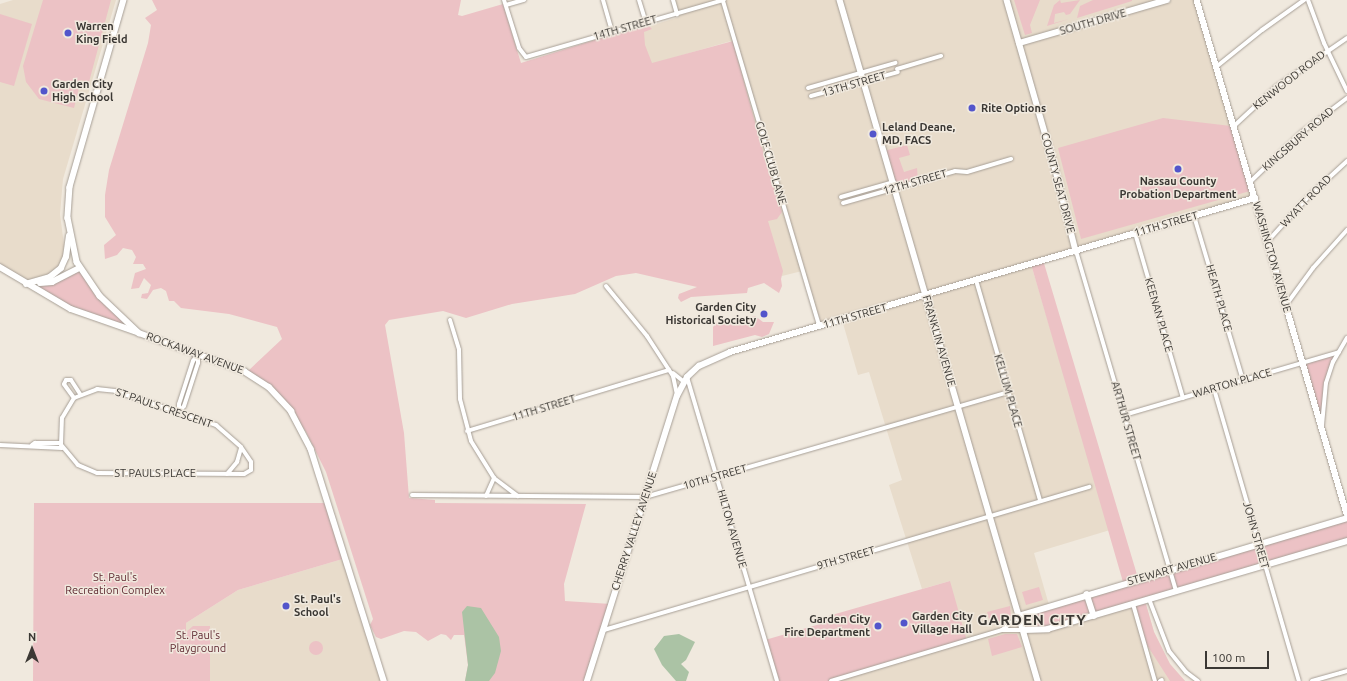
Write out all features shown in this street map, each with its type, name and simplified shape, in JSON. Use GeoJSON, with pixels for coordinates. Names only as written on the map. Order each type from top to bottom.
{"type":"FeatureCollection","features":[{"type":"Feature","properties":{"kind":"main road","name":"ROCKAWAY AVENUE"},"geometry":{"type":"LineString","coordinates":[[124,0],[70,186],[69,230],[80,268],[100,296],[139,333],[237,368],[258,379],[279,398],[300,425],[311,449],[384,681]]}},
{"type":"Feature","properties":{"kind":"main road","name":"FRANKLIN AVENUE"},"geometry":{"type":"LineString","coordinates":[[840,0],[1038,681]]}},
{"type":"Feature","properties":{"kind":"main road","name":"COUNTY SEAT DRIVE"},"geometry":{"type":"LineString","coordinates":[[1007,0],[1055,167],[1076,251]]}},
{"type":"Feature","properties":{"kind":"main road","name":"SOUTH DRIVE"},"geometry":{"type":"LineString","coordinates":[[1019,43],[1167,0]]}},
{"type":"Feature","properties":{"kind":"main road","name":"WASHINGTON AVENUE"},"geometry":{"type":"LineString","coordinates":[[1197,0],[1347,514]]}},
{"type":"Feature","properties":{"kind":"main road","name":"11TH STREET"},"geometry":{"type":"LineString","coordinates":[[685,379],[699,366],[719,356],[1255,198]]}},
{"type":"Feature","properties":{"kind":"main road"},"geometry":{"type":"LineString","coordinates":[[26,284],[50,277],[61,268],[66,257],[69,230]]}},
{"type":"Feature","properties":{"kind":"main road"},"geometry":{"type":"LineString","coordinates":[[0,267],[26,284],[71,309],[139,333]]}},
{"type":"Feature","properties":{"kind":"main road"},"geometry":{"type":"LineString","coordinates":[[26,284],[52,282],[80,268]]}},
{"type":"Feature","properties":{"kind":"main road","name":"CHERRY VALLEY AVENUE"},"geometry":{"type":"LineString","coordinates":[[587,681],[677,396],[685,379]]}},
{"type":"Feature","properties":{"kind":"main road","name":"STEWART AVENUE"},"geometry":{"type":"LineString","coordinates":[[1019,616],[1087,594],[1347,518]]}},
{"type":"Feature","properties":{"kind":"main road","name":"STEWART AVENUE"},"geometry":{"type":"LineString","coordinates":[[1024,630],[1048,629],[1347,541]]}},
{"type":"Feature","properties":{"kind":"main road"},"geometry":{"type":"LineString","coordinates":[[1087,594],[1094,616]]}},
{"type":"Feature","properties":{"kind":"street"},"geometry":{"type":"LineString","coordinates":[[504,0],[506,5],[524,0]]}},
{"type":"Feature","properties":{"kind":"street"},"geometry":{"type":"LineString","coordinates":[[603,0],[612,32]]}},
{"type":"Feature","properties":{"kind":"street"},"geometry":{"type":"LineString","coordinates":[[639,0],[646,23]]}},
{"type":"Feature","properties":{"kind":"street"},"geometry":{"type":"LineString","coordinates":[[673,0],[677,14]]}},
{"type":"Feature","properties":{"kind":"street","name":"14TH STREET"},"geometry":{"type":"LineString","coordinates":[[506,5],[519,48],[526,57],[724,0]]}},
{"type":"Feature","properties":{"kind":"street","name":"GOLF CLUB LANE"},"geometry":{"type":"LineString","coordinates":[[724,0],[819,326]]}},
{"type":"Feature","properties":{"kind":"street"},"geometry":{"type":"LineString","coordinates":[[1216,67],[1262,30],[1304,0]]}},
{"type":"Feature","properties":{"kind":"street"},"geometry":{"type":"LineString","coordinates":[[1308,0],[1327,50],[1347,91]]}},
{"type":"Feature","properties":{"kind":"street","name":"KENWOOD ROAD"},"geometry":{"type":"LineString","coordinates":[[1234,126],[1276,87],[1327,50],[1347,38]]}},
{"type":"Feature","properties":{"kind":"street","name":"13TH STREET"},"geometry":{"type":"LineString","coordinates":[[811,96],[863,82],[941,56]]}},
{"type":"Feature","properties":{"kind":"street"},"geometry":{"type":"LineString","coordinates":[[808,88],[895,63]]}},
{"type":"Feature","properties":{"kind":"street","name":"KINGSBURY ROAD"},"geometry":{"type":"LineString","coordinates":[[1250,182],[1302,132],[1347,98]]}},
{"type":"Feature","properties":{"kind":"street","name":"12TH STREET"},"geometry":{"type":"LineString","coordinates":[[841,198],[955,171],[967,172],[1011,160]]}},
{"type":"Feature","properties":{"kind":"street","name":"WYATT ROAD"},"geometry":{"type":"LineString","coordinates":[[1268,242],[1306,199],[1347,161]]}},
{"type":"Feature","properties":{"kind":"street","name":"12TH STREET"},"geometry":{"type":"LineString","coordinates":[[843,203],[894,185]]}},
{"type":"Feature","properties":{"kind":"street","name":"HEATH PLACE"},"geometry":{"type":"LineString","coordinates":[[1194,216],[1243,380]]}},
{"type":"Feature","properties":{"kind":"street"},"geometry":{"type":"LineString","coordinates":[[1286,305],[1318,262],[1347,230]]}},
{"type":"Feature","properties":{"kind":"street","name":"KEENAN PLACE"},"geometry":{"type":"LineString","coordinates":[[1135,233],[1184,398]]}},
{"type":"Feature","properties":{"kind":"street","name":"ARTHUR STREET"},"geometry":{"type":"LineString","coordinates":[[1076,251],[1176,591]]}},
{"type":"Feature","properties":{"kind":"street","name":"KELLUM PLACE"},"geometry":{"type":"LineString","coordinates":[[976,280],[1040,501]]}},
{"type":"Feature","properties":{"kind":"street"},"geometry":{"type":"LineString","coordinates":[[606,286],[635,319],[669,370],[676,383],[677,396]]}},
{"type":"Feature","properties":{"kind":"street"},"geometry":{"type":"LineString","coordinates":[[450,320],[459,350],[460,399],[467,431],[477,454],[494,478],[519,496]]}},
{"type":"Feature","properties":{"kind":"street"},"geometry":{"type":"LineString","coordinates":[[1322,428],[1326,383],[1339,352],[1347,338]]}},
{"type":"Feature","properties":{"kind":"street","name":"WARTON PLACE"},"geometry":{"type":"LineString","coordinates":[[1124,415],[1339,352]]}},
{"type":"Feature","properties":{"kind":"street"},"geometry":{"type":"LineString","coordinates":[[179,412],[184,406],[198,363],[198,354]]}},
{"type":"Feature","properties":{"kind":"street"},"geometry":{"type":"LineString","coordinates":[[669,370],[685,379]]}},
{"type":"Feature","properties":{"kind":"street","name":"11TH STREET"},"geometry":{"type":"LineString","coordinates":[[467,431],[669,370]]}},
{"type":"Feature","properties":{"kind":"street","name":"HILTON AVENUE"},"geometry":{"type":"LineString","coordinates":[[685,379],[717,476],[777,681]]}},
{"type":"Feature","properties":{"kind":"street"},"geometry":{"type":"LineString","coordinates":[[74,398],[64,384],[66,380],[71,380],[80,394]]}},
{"type":"Feature","properties":{"kind":"street","name":"ST PAULS CRESCENT"},"geometry":{"type":"LineString","coordinates":[[61,445],[62,418],[74,398],[80,394],[96,389],[110,390],[216,425],[241,447],[252,466]]}},
{"type":"Feature","properties":{"kind":"street","name":"JOHN STREET"},"geometry":{"type":"LineString","coordinates":[[1214,389],[1299,681]]}},
{"type":"Feature","properties":{"kind":"street","name":"10TH STREET"},"geometry":{"type":"LineString","coordinates":[[412,495],[645,497],[1008,392]]}},
{"type":"Feature","properties":{"kind":"street"},"geometry":{"type":"LineString","coordinates":[[0,445],[32,446],[36,443],[61,445]]}},
{"type":"Feature","properties":{"kind":"street","name":"ST PAULS PLACE"},"geometry":{"type":"LineString","coordinates":[[61,445],[78,465],[97,473],[247,474],[252,466]]}},
{"type":"Feature","properties":{"kind":"street"},"geometry":{"type":"LineString","coordinates":[[228,474],[237,462],[241,447]]}},
{"type":"Feature","properties":{"kind":"street"},"geometry":{"type":"LineString","coordinates":[[486,496],[494,478]]}},
{"type":"Feature","properties":{"kind":"street","name":"9TH STREET"},"geometry":{"type":"LineString","coordinates":[[604,630],[1089,487]]}},
{"type":"Feature","properties":{"kind":"street"},"geometry":{"type":"LineString","coordinates":[[1149,599],[1169,651],[1186,672],[1198,681]]}},
{"type":"Feature","properties":{"kind":"street"},"geometry":{"type":"LineString","coordinates":[[1133,604],[1155,681]]}},
{"type":"Feature","properties":{"kind":"street","name":"STEWART AVENUE"},"geometry":{"type":"LineString","coordinates":[[1002,630],[1019,616]]}},
{"type":"Feature","properties":{"kind":"street","name":"STEWART AVENUE"},"geometry":{"type":"LineString","coordinates":[[831,681],[1002,630],[1024,630]]}},
{"type":"Feature","properties":{"kind":"street"},"geometry":{"type":"LineString","coordinates":[[1312,681],[1347,671]]}},
{"type":"Feature","properties":{"kind":"shaded area","name":"Garden City High School"},"geometry":{"type":"Polygon","coordinates":[[[13,0],[116,0],[63,179],[60,214],[65,253],[61,266],[53,275],[26,282],[0,266],[0,4],[13,0]]]}},
{"type":"Feature","properties":{"kind":"shaded area"},"geometry":{"type":"Polygon","coordinates":[[[674,0],[1197,0],[1255,198],[1031,264],[1110,530],[1034,553],[1049,605],[1145,601],[1154,632],[1170,664],[1185,681],[836,681],[950,581],[922,589],[889,485],[902,480],[869,372],[858,375],[842,320],[818,326],[802,271],[782,276],[766,217],[780,213],[731,41],[648,65],[637,30],[679,17],[674,0]]]}},
{"type":"Feature","properties":{"kind":"shaded area","name":"St. Paul's School"},"geometry":{"type":"Polygon","coordinates":[[[346,558],[385,681],[210,681],[210,660],[184,660],[186,623],[238,590],[346,558]]]}},
{"type":"Feature","properties":{"kind":"shaded area"},"geometry":{"type":"Polygon","coordinates":[[[467,606],[481,608],[499,637],[501,651],[495,673],[489,681],[465,681],[468,665],[462,612],[467,606]]]}},
{"type":"Feature","properties":{"kind":"shaded area"},"geometry":{"type":"Polygon","coordinates":[[[679,634],[695,642],[686,660],[681,664],[689,672],[686,681],[676,681],[662,665],[654,649],[664,636],[679,634]]]}},
{"type":"Feature","properties":{"kind":"green space","name":"Warren King Field"},"geometry":{"type":"Polygon","coordinates":[[[43,0],[111,0],[89,82],[81,80],[74,108],[39,99],[26,82],[23,66],[43,0]]]}},
{"type":"Feature","properties":{"kind":"green space"},"geometry":{"type":"Polygon","coordinates":[[[152,0],[461,0],[458,15],[462,16],[503,4],[521,63],[601,38],[649,26],[652,29],[644,32],[645,45],[652,63],[733,41],[768,170],[782,212],[777,219],[768,221],[783,271],[781,279],[782,286],[779,293],[764,283],[748,288],[747,293],[691,297],[681,302],[678,298],[679,294],[697,287],[636,273],[616,276],[575,294],[512,304],[466,318],[443,311],[389,320],[385,325],[404,433],[409,498],[435,500],[435,503],[586,504],[564,584],[565,601],[611,604],[587,681],[465,681],[468,665],[464,635],[454,635],[451,640],[446,635],[441,634],[428,641],[416,632],[404,631],[381,639],[376,637],[370,625],[373,619],[326,472],[306,432],[287,406],[248,371],[282,339],[277,327],[229,314],[181,308],[174,301],[169,301],[166,291],[161,288],[153,290],[147,299],[141,298],[142,294],[148,293],[151,285],[144,278],[139,288],[131,289],[135,273],[146,269],[143,264],[133,264],[136,257],[132,250],[123,248],[117,255],[105,259],[104,245],[116,235],[105,217],[105,195],[109,170],[148,43],[151,25],[145,18],[157,10],[152,0]]]}},
{"type":"Feature","properties":{"kind":"green space"},"geometry":{"type":"Polygon","coordinates":[[[1014,0],[1040,0],[1030,25],[1032,33],[1025,35],[1014,0]]]}},
{"type":"Feature","properties":{"kind":"green space"},"geometry":{"type":"Polygon","coordinates":[[[1060,0],[1061,3],[1080,0],[1070,14],[1066,15],[1064,12],[1055,14],[1054,23],[1069,19],[1047,26],[1054,5],[1060,0]]]}},
{"type":"Feature","properties":{"kind":"green space"},"geometry":{"type":"Polygon","coordinates":[[[1093,0],[1132,1],[1077,18],[1080,6],[1093,0]]]}},
{"type":"Feature","properties":{"kind":"green space"},"geometry":{"type":"Polygon","coordinates":[[[0,14],[32,24],[14,86],[0,82],[0,14]]]}},
{"type":"Feature","properties":{"kind":"green space"},"geometry":{"type":"Polygon","coordinates":[[[1163,118],[1231,126],[1250,191],[1081,239],[1058,148],[1163,118]]]}},
{"type":"Feature","properties":{"kind":"green space"},"geometry":{"type":"Polygon","coordinates":[[[907,145],[910,155],[899,158],[904,172],[917,168],[918,181],[895,188],[884,151],[907,145]]]}},
{"type":"Feature","properties":{"kind":"green space"},"geometry":{"type":"Polygon","coordinates":[[[1043,260],[1138,578],[1347,518],[1347,542],[1145,601],[1154,632],[1170,664],[1185,681],[1170,681],[1140,634],[1131,605],[1058,626],[1026,629],[1024,625],[1024,616],[1123,582],[1031,264],[1043,260]]]}},
{"type":"Feature","properties":{"kind":"green space"},"geometry":{"type":"Polygon","coordinates":[[[80,270],[95,295],[129,328],[70,306],[35,285],[45,284],[80,270]]]}},
{"type":"Feature","properties":{"kind":"green space"},"geometry":{"type":"Polygon","coordinates":[[[755,316],[763,322],[774,322],[769,334],[762,337],[755,335],[713,346],[713,327],[717,322],[732,322],[755,316]]]}},
{"type":"Feature","properties":{"kind":"green space"},"geometry":{"type":"Polygon","coordinates":[[[1339,352],[1326,383],[1322,428],[1303,362],[1339,352]]]}},
{"type":"Feature","properties":{"kind":"green space","name":"St. Paul's Recreation Complex"},"geometry":{"type":"Polygon","coordinates":[[[34,503],[328,503],[346,558],[238,590],[186,623],[186,632],[193,626],[210,626],[210,681],[33,681],[34,503]]]}},
{"type":"Feature","properties":{"kind":"green space"},"geometry":{"type":"Polygon","coordinates":[[[950,581],[967,641],[831,681],[777,681],[765,640],[820,624],[818,619],[950,581]]]}},
{"type":"Feature","properties":{"kind":"green space"},"geometry":{"type":"Polygon","coordinates":[[[1039,587],[1043,600],[1026,605],[1022,592],[1039,587]]]}},
{"type":"Feature","properties":{"kind":"green space"},"geometry":{"type":"Polygon","coordinates":[[[1010,606],[1011,616],[991,625],[987,612],[1010,606]]]}},
{"type":"Feature","properties":{"kind":"green space"},"geometry":{"type":"Polygon","coordinates":[[[1005,634],[1017,634],[1022,647],[992,656],[988,639],[1005,634]]]}},
{"type":"Feature","properties":{"kind":"green space"},"geometry":{"type":"Polygon","coordinates":[[[313,641],[319,641],[323,645],[323,651],[319,655],[313,655],[309,651],[309,645],[313,641]]]}},
{"type":"Feature","properties":{"kind":"place","name":"Warren King Field"},"geometry":{"type":"Point","coordinates":[68,33]}},
{"type":"Feature","properties":{"kind":"place","name":"Garden City High School"},"geometry":{"type":"Point","coordinates":[44,91]}},
{"type":"Feature","properties":{"kind":"place","name":"Rite Options"},"geometry":{"type":"Point","coordinates":[972,108]}},
{"type":"Feature","properties":{"kind":"place","name":"Leland Deane, MD, FACS"},"geometry":{"type":"Point","coordinates":[873,134]}},
{"type":"Feature","properties":{"kind":"place","name":"Nassau County Probation Department"},"geometry":{"type":"Point","coordinates":[1178,169]}},
{"type":"Feature","properties":{"kind":"place","name":"Garden City Historical Society"},"geometry":{"type":"Point","coordinates":[764,314]}},
{"type":"Feature","properties":{"kind":"place","name":"St. Paul's School"},"geometry":{"type":"Point","coordinates":[286,606]}},
{"type":"Feature","properties":{"kind":"place","name":"Garden City Village Hall"},"geometry":{"type":"Point","coordinates":[904,623]}},
{"type":"Feature","properties":{"kind":"place","name":"Garden City Fire Department"},"geometry":{"type":"Point","coordinates":[878,626]}},
{"type":"Feature","properties":{"kind":"district","name":"GARDEN CITY"},"geometry":{"type":"Point","coordinates":[1032,620]}},
{"type":"Feature","properties":{"kind":"park label","name":"St. Paul's Playground"},"geometry":{"type":"Point","coordinates":[198,642]}}]}
